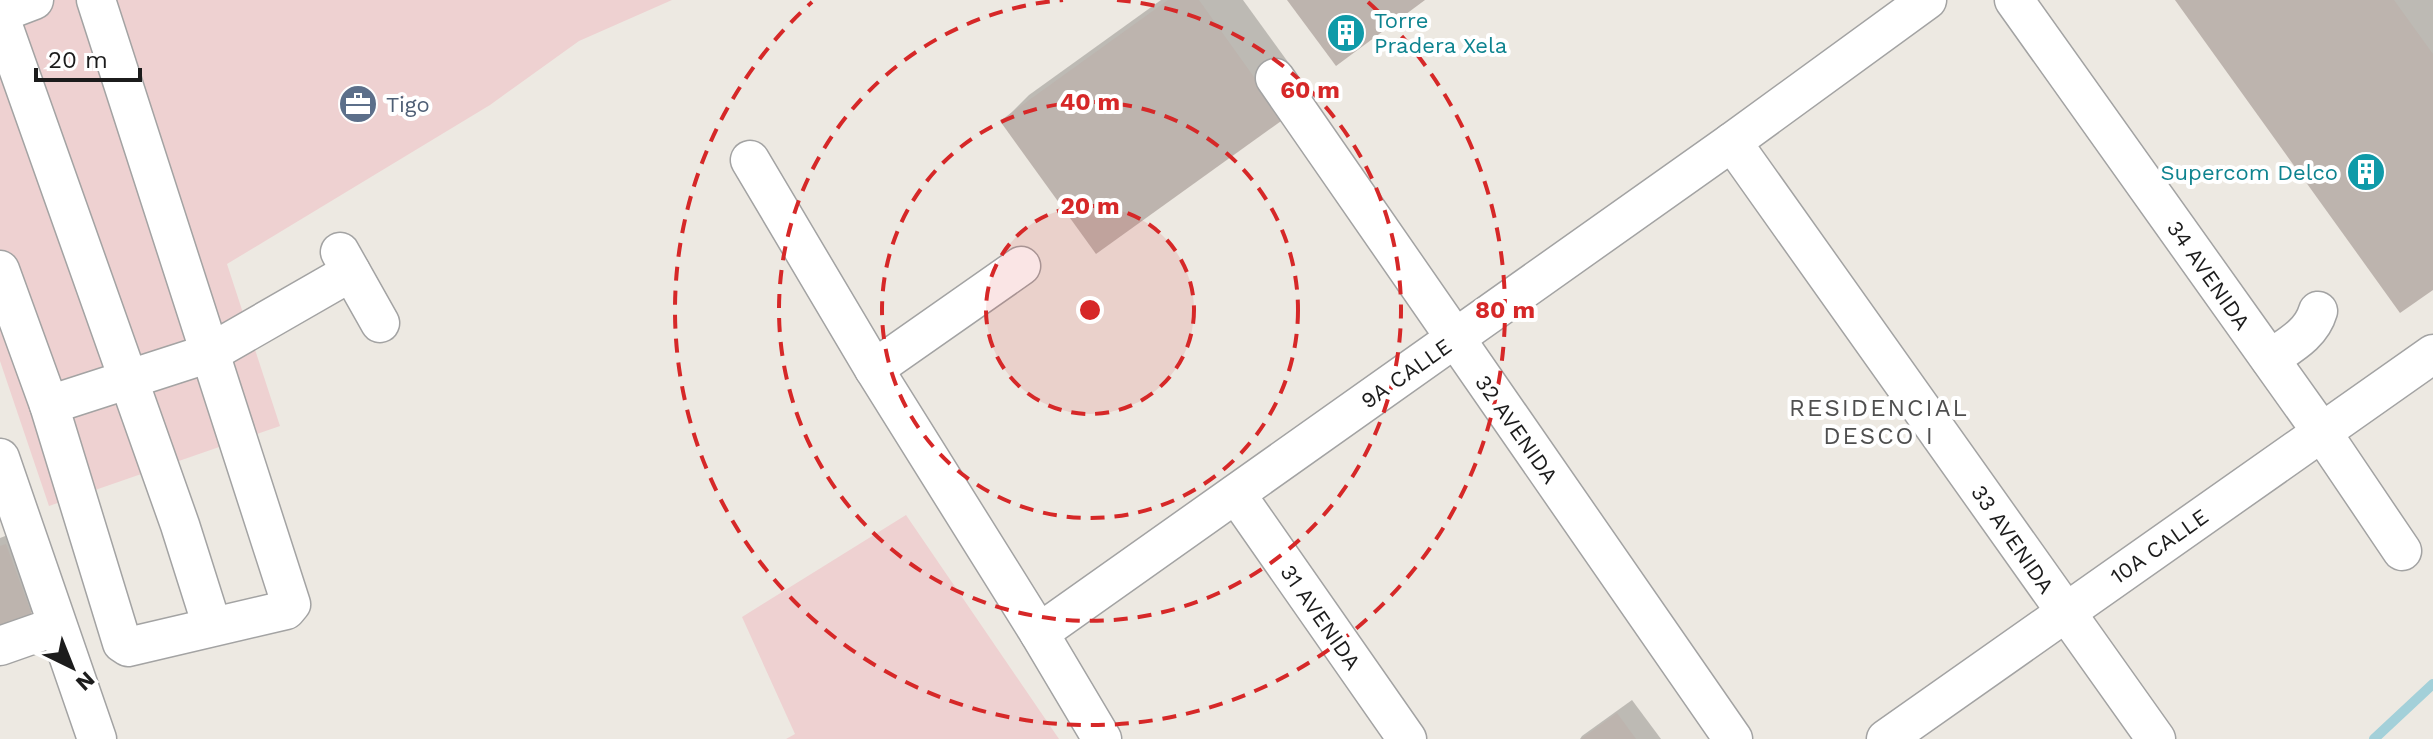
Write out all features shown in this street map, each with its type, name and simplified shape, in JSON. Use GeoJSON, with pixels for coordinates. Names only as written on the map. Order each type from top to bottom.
{"type":"FeatureCollection","features":[{"type":"Feature","properties":{"kind":"street"},"geometry":{"type":"LineString","coordinates":[[34,0],[0,15],[180,525],[212,626]]}},
{"type":"Feature","properties":{"kind":"street"},"geometry":{"type":"LineString","coordinates":[[0,270],[49,405],[122,643],[128,647],[286,610],[291,604],[96,0]]}},
{"type":"Feature","properties":{"kind":"street","name":"9A CALLE"},"geometry":{"type":"LineString","coordinates":[[1039,633],[1732,142],[1927,0]]}},
{"type":"Feature","properties":{"kind":"street","name":"34 AVENIDA"},"geometry":{"type":"LineString","coordinates":[[2014,0],[2321,431],[2402,551]]}},
{"type":"Feature","properties":{"kind":"street","name":"32 AVENIDA"},"geometry":{"type":"LineString","coordinates":[[1275,78],[1733,739]]}},
{"type":"Feature","properties":{"kind":"street","name":"33 AVENIDA"},"geometry":{"type":"LineString","coordinates":[[1732,142],[2156,739]]}},
{"type":"Feature","properties":{"kind":"street"},"geometry":{"type":"LineString","coordinates":[[750,160],[874,369],[1102,739]]}},
{"type":"Feature","properties":{"kind":"street"},"geometry":{"type":"LineString","coordinates":[[49,405],[210,353],[345,262],[380,323]]}},
{"type":"Feature","properties":{"kind":"street"},"geometry":{"type":"LineString","coordinates":[[874,369],[1021,266]]}},
{"type":"Feature","properties":{"kind":"street"},"geometry":{"type":"LineString","coordinates":[[2270,359],[2305,334],[2315,323],[2318,311]]}},
{"type":"Feature","properties":{"kind":"street","name":"10A CALLE"},"geometry":{"type":"LineString","coordinates":[[1886,739],[2433,354]]}},
{"type":"Feature","properties":{"kind":"street"},"geometry":{"type":"LineString","coordinates":[[0,458],[97,739]]}},
{"type":"Feature","properties":{"kind":"street","name":"31 AVENIDA"},"geometry":{"type":"LineString","coordinates":[[1236,494],[1407,739]]}},
{"type":"Feature","properties":{"kind":"street"},"geometry":{"type":"LineString","coordinates":[[0,646],[57,626]]}},
{"type":"Feature","properties":{"kind":"shaded area"},"geometry":{"type":"Polygon","coordinates":[[[0,0],[672,0],[579,41],[490,105],[227,264],[280,426],[49,506],[0,361],[0,0]]]}},
{"type":"Feature","properties":{"kind":"shaded area"},"geometry":{"type":"Polygon","coordinates":[[[906,515],[1059,739],[786,739],[795,734],[742,617],[906,515]]]}},
{"type":"Feature","properties":{"kind":"building"},"geometry":{"type":"Polygon","coordinates":[[[1168,0],[1199,0],[1284,119],[1096,254],[1000,121],[1168,0]]]}},
{"type":"Feature","properties":{"kind":"building","name":"Torre Pradera Xela"},"geometry":{"type":"Polygon","coordinates":[[[1287,0],[1425,0],[1336,66],[1287,0]]]}},
{"type":"Feature","properties":{"kind":"building","name":"Supercom Delco"},"geometry":{"type":"Polygon","coordinates":[[[2175,0],[2394,0],[2433,54],[2433,290],[2400,313],[2175,0]]]}},
{"type":"Feature","properties":{"kind":"building"},"geometry":{"type":"Polygon","coordinates":[[[6,544],[32,615],[0,626],[0,546],[6,544]]]}},
{"type":"Feature","properties":{"kind":"building"},"geometry":{"type":"Polygon","coordinates":[[[1617,713],[1636,739],[1581,739],[1617,713]]]}},
{"type":"Feature","properties":{"kind":"waterway"},"geometry":{"type":"LineString","coordinates":[[2374,739],[2433,684]]}},
{"type":"Feature","properties":{"kind":"place","name":"Torre Pradera Xela"},"geometry":{"type":"Point","coordinates":[1346,33]}},
{"type":"Feature","properties":{"kind":"place","name":"Tigo"},"geometry":{"type":"Point","coordinates":[358,104]}},
{"type":"Feature","properties":{"kind":"place","name":"Supercom Delco"},"geometry":{"type":"Point","coordinates":[2366,172]}},
{"type":"Feature","properties":{"kind":"district","name":"RESIDENCIAL DESCO I"},"geometry":{"type":"Point","coordinates":[1879,422]}}]}
